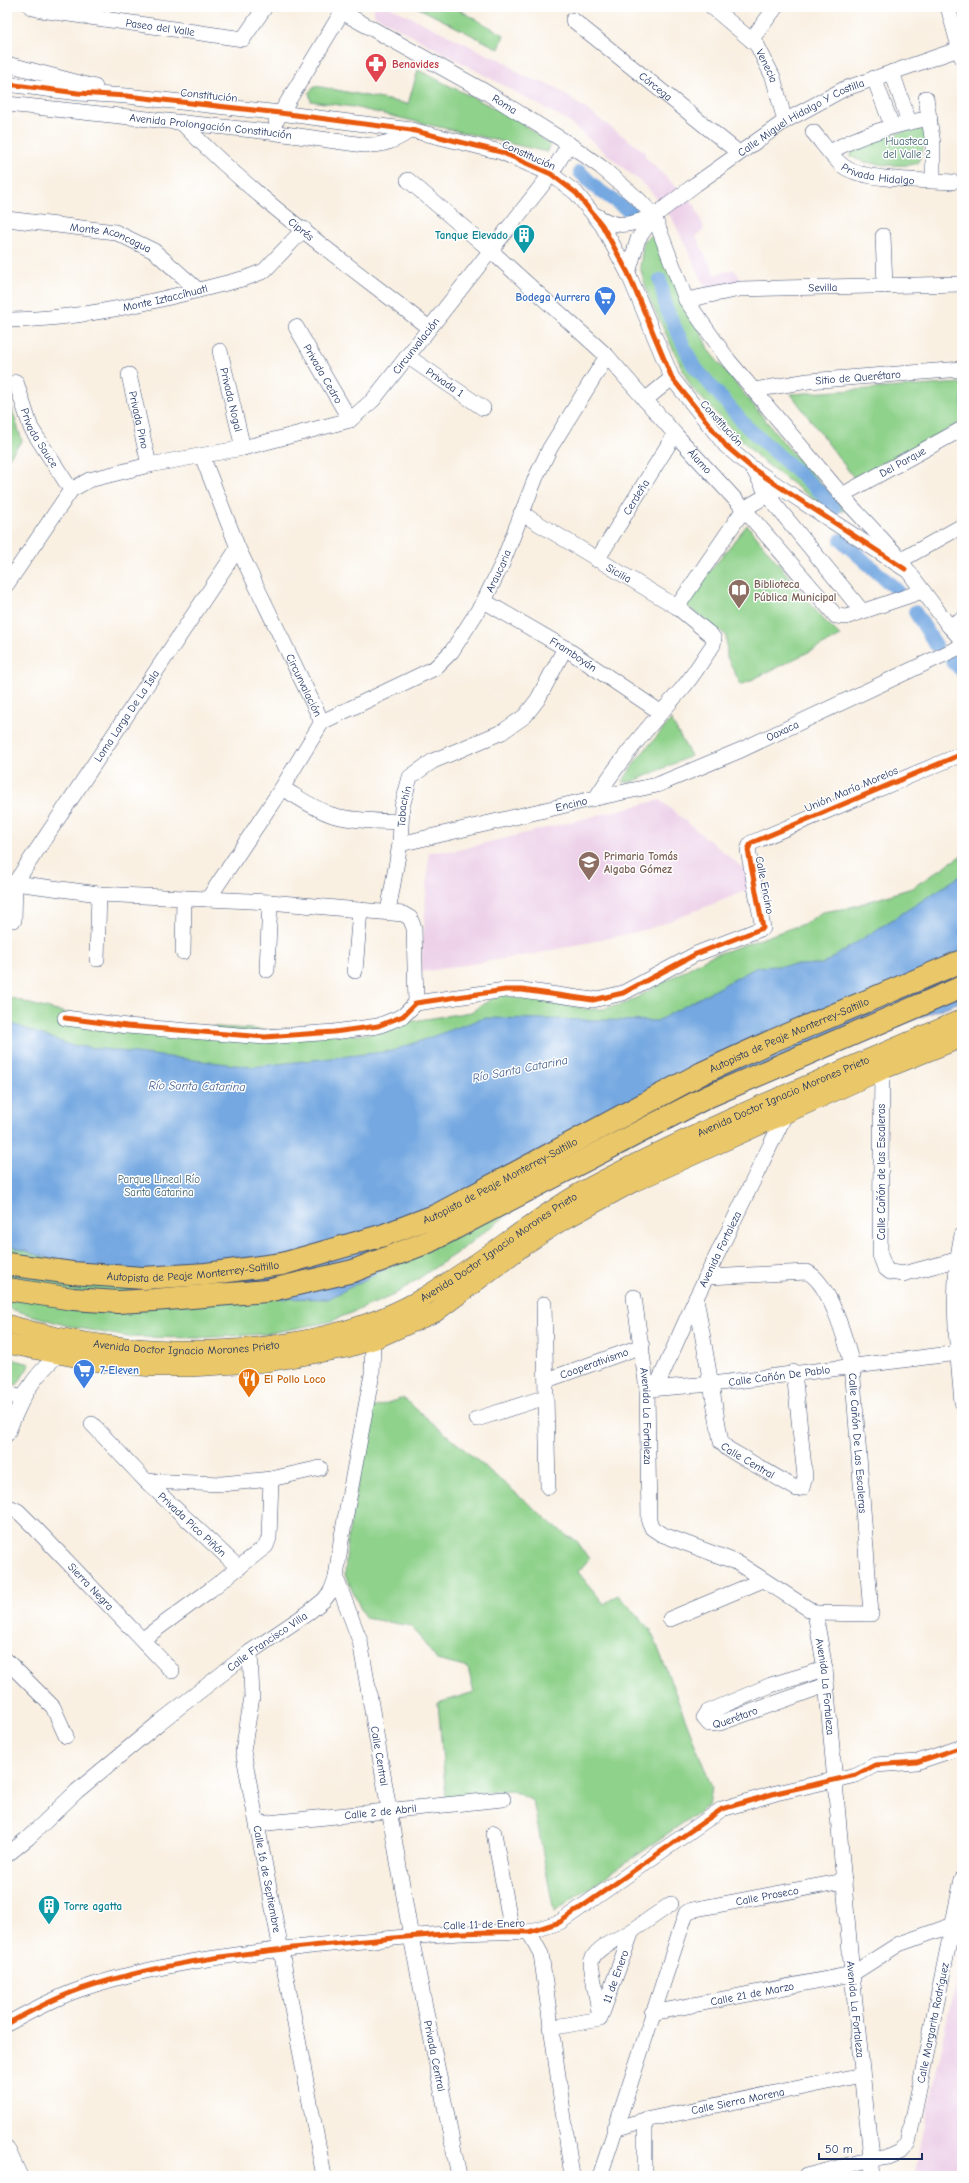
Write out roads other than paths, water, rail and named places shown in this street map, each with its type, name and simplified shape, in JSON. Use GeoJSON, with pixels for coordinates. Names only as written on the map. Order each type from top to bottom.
{"type":"FeatureCollection","features":[{"type":"Feature","properties":{"kind":"highway","name":"Autopista de Peaje Monterrey-Saltillo"},"geometry":{"type":"LineString","coordinates":[[7,1264],[72,1274],[143,1278],[206,1274],[282,1264],[384,1235],[437,1215],[702,1073],[772,1041],[962,962]]}},
{"type":"Feature","properties":{"kind":"highway","name":"Autopista de Peaje Monterrey-Saltillo"},"geometry":{"type":"LineString","coordinates":[[7,1289],[73,1299],[118,1302],[267,1292],[353,1271],[428,1242],[707,1098],[962,987]]}},
{"type":"Feature","properties":{"kind":"main road","name":"Avenida Doctor Ignacio Morones Prieto"},"geometry":{"type":"LineString","coordinates":[[7,1324],[101,1344],[147,1350],[184,1351],[261,1346],[346,1332],[425,1297],[557,1206],[606,1179],[668,1148],[775,1099],[962,1019]]}},
{"type":"Feature","properties":{"kind":"main road","name":"Avenida Doctor Ignacio Morones Prieto"},"geometry":{"type":"LineString","coordinates":[[7,1344],[99,1362],[152,1367],[191,1367],[268,1362],[347,1348],[373,1340],[436,1312],[525,1245],[586,1207],[634,1182],[787,1111],[882,1070],[962,1038]]}},
{"type":"Feature","properties":{"kind":"street","name":"Paseo del Valle"},"geometry":{"type":"LineString","coordinates":[[31,7],[41,10],[243,39],[265,7]]}},
{"type":"Feature","properties":{"kind":"street","name":"Venecia"},"geometry":{"type":"LineString","coordinates":[[712,7],[751,40],[763,56],[772,77],[785,121]]}},
{"type":"Feature","properties":{"kind":"street"},"geometry":{"type":"LineString","coordinates":[[751,40],[776,7]]}},
{"type":"Feature","properties":{"kind":"street"},"geometry":{"type":"LineString","coordinates":[[948,7],[961,52]]}},
{"type":"Feature","properties":{"kind":"street"},"geometry":{"type":"LineString","coordinates":[[270,132],[343,9]]}},
{"type":"Feature","properties":{"kind":"street","name":"Roma"},"geometry":{"type":"LineString","coordinates":[[343,9],[484,91],[569,144],[621,184],[654,216]]}},
{"type":"Feature","properties":{"kind":"street","name":"Córcega"},"geometry":{"type":"LineString","coordinates":[[573,20],[739,153]]}},
{"type":"Feature","properties":{"kind":"street","name":"Calle Miguel Hidalgo Y Costilla"},"geometry":{"type":"LineString","coordinates":[[654,216],[785,121],[844,89],[892,72],[961,52]]}},
{"type":"Feature","properties":{"kind":"street","name":"Constitución"},"geometry":{"type":"LineString","coordinates":[[7,64],[127,96]]}},
{"type":"Feature","properties":{"kind":"street"},"geometry":{"type":"LineString","coordinates":[[892,72],[908,122]]}},
{"type":"Feature","properties":{"kind":"street"},"geometry":{"type":"LineString","coordinates":[[874,78],[892,126]]}},
{"type":"Feature","properties":{"kind":"street","name":"Constitución"},"geometry":{"type":"LineString","coordinates":[[7,84],[78,93],[127,96],[280,113],[411,130],[501,152],[551,174],[576,193],[602,225],[628,273],[672,378],[726,446],[752,468],[774,491],[833,520],[901,564]]}},
{"type":"Feature","properties":{"kind":"street"},"geometry":{"type":"LineString","coordinates":[[926,98],[933,144],[933,180]]}},
{"type":"Feature","properties":{"kind":"street","name":"Avenida Prolongación Constitución"},"geometry":{"type":"LineString","coordinates":[[7,104],[270,132],[378,146],[393,142],[411,130]]}},
{"type":"Feature","properties":{"kind":"street","name":"Privada Hidalgo"},"geometry":{"type":"LineString","coordinates":[[830,152],[851,140],[892,126],[930,118]]}},
{"type":"Feature","properties":{"kind":"street","name":"Ciprés"},"geometry":{"type":"LineString","coordinates":[[181,122],[211,154],[304,230],[429,328]]}},
{"type":"Feature","properties":{"kind":"street","name":"Privada Hidalgo"},"geometry":{"type":"LineString","coordinates":[[813,132],[830,152],[847,168],[863,174],[952,182]]}},
{"type":"Feature","properties":{"kind":"street","name":"Circunvalación"},"geometry":{"type":"LineString","coordinates":[[8,581],[71,490],[89,480],[149,465],[243,448],[350,420],[373,400],[551,174],[569,144]]}},
{"type":"Feature","properties":{"kind":"street","name":"Álamo"},"geometry":{"type":"LineString","coordinates":[[408,180],[490,250],[607,356],[675,434],[744,509],[836,616],[842,618],[923,591]]}},
{"type":"Feature","properties":{"kind":"street"},"geometry":{"type":"LineString","coordinates":[[594,215],[611,224],[619,225],[654,216]]}},
{"type":"Feature","properties":{"kind":"street"},"geometry":{"type":"LineString","coordinates":[[628,273],[638,239],[654,216]]}},
{"type":"Feature","properties":{"kind":"street","name":"Constitución"},"geometry":{"type":"LineString","coordinates":[[654,216],[686,300],[729,361],[901,564],[949,626],[962,640]]}},
{"type":"Feature","properties":{"kind":"street","name":"Monte Aconcagua"},"geometry":{"type":"LineString","coordinates":[[7,220],[116,232],[154,251],[198,290]]}},
{"type":"Feature","properties":{"kind":"street","name":"Monte Iztaccíhuatl"},"geometry":{"type":"LineString","coordinates":[[7,320],[46,319],[87,314],[246,278],[264,271],[304,230]]}},
{"type":"Feature","properties":{"kind":"street"},"geometry":{"type":"LineString","coordinates":[[883,236],[885,286]]}},
{"type":"Feature","properties":{"kind":"street","name":"Sevilla"},"geometry":{"type":"LineString","coordinates":[[686,300],[740,289],[962,284]]}},
{"type":"Feature","properties":{"kind":"street","name":"Privada Cedro"},"geometry":{"type":"LineString","coordinates":[[296,327],[350,420]]}},
{"type":"Feature","properties":{"kind":"street","name":"Privada Nogal"},"geometry":{"type":"LineString","coordinates":[[220,351],[243,448]]}},
{"type":"Feature","properties":{"kind":"street","name":"Privada 1"},"geometry":{"type":"LineString","coordinates":[[407,356],[483,408]]}},
{"type":"Feature","properties":{"kind":"street","name":"Araucaria"},"geometry":{"type":"LineString","coordinates":[[322,722],[435,668],[452,651],[484,601],[502,564],[521,513],[550,448],[607,356]]}},
{"type":"Feature","properties":{"kind":"street","name":"Sitio de Querétaro"},"geometry":{"type":"LineString","coordinates":[[754,390],[808,381],[962,369]]}},
{"type":"Feature","properties":{"kind":"street","name":"Privada Pino"},"geometry":{"type":"LineString","coordinates":[[129,375],[149,465]]}},
{"type":"Feature","properties":{"kind":"street"},"geometry":{"type":"LineString","coordinates":[[645,400],[672,378]]}},
{"type":"Feature","properties":{"kind":"street","name":"Privada Sauce"},"geometry":{"type":"LineString","coordinates":[[16,382],[31,428],[71,490]]}},
{"type":"Feature","properties":{"kind":"street","name":"Del Parque"},"geometry":{"type":"LineString","coordinates":[[842,495],[962,429]]}},
{"type":"Feature","properties":{"kind":"street","name":"Cerdeña"},"geometry":{"type":"LineString","coordinates":[[597,560],[675,434]]}},
{"type":"Feature","properties":{"kind":"street","name":"Circunvalación"},"geometry":{"type":"LineString","coordinates":[[202,456],[238,548],[322,722],[282,788],[208,899]]}},
{"type":"Feature","properties":{"kind":"street"},"geometry":{"type":"LineString","coordinates":[[677,607],[744,509],[774,491],[862,611]]}},
{"type":"Feature","properties":{"kind":"street"},"geometry":{"type":"LineString","coordinates":[[833,520],[848,516],[852,507]]}},
{"type":"Feature","properties":{"kind":"street","name":"Sicilia"},"geometry":{"type":"LineString","coordinates":[[521,513],[677,607],[714,639]]}},
{"type":"Feature","properties":{"kind":"street"},"geometry":{"type":"LineString","coordinates":[[901,564],[962,526]]}},
{"type":"Feature","properties":{"kind":"street","name":"Loma Larga De La Isla"},"geometry":{"type":"LineString","coordinates":[[11,882],[238,548]]}},
{"type":"Feature","properties":{"kind":"street","name":"Framboyán"},"geometry":{"type":"LineString","coordinates":[[484,601],[565,648],[660,712]]}},
{"type":"Feature","properties":{"kind":"street"},"geometry":{"type":"LineString","coordinates":[[949,626],[962,619]]}},
{"type":"Feature","properties":{"kind":"street","name":"Encino"},"geometry":{"type":"LineString","coordinates":[[400,844],[596,798],[613,771],[660,712],[682,689],[713,645],[714,639]]}},
{"type":"Feature","properties":{"kind":"street","name":"Oaxaca"},"geometry":{"type":"LineString","coordinates":[[596,798],[657,785],[741,750],[962,646]]}},
{"type":"Feature","properties":{"kind":"street","name":"Tabachín"},"geometry":{"type":"LineString","coordinates":[[388,912],[400,844],[400,822],[406,786],[410,777],[433,761],[502,732],[525,716],[538,699],[565,648]]}},
{"type":"Feature","properties":{"kind":"street","name":"Unión María Morelos"},"geometry":{"type":"LineString","coordinates":[[749,845],[962,754]]}},
{"type":"Feature","properties":{"kind":"street"},"geometry":{"type":"LineString","coordinates":[[282,788],[318,809],[332,815],[378,822],[400,822]]}},
{"type":"Feature","properties":{"kind":"street","name":"Calle Encino"},"geometry":{"type":"LineString","coordinates":[[416,1003],[506,990],[522,990],[593,1000],[608,997],[623,993],[696,954],[763,928],[748,850],[749,845]]}},
{"type":"Feature","properties":{"kind":"street"},"geometry":{"type":"LineString","coordinates":[[14,920],[11,882],[99,894],[270,902],[388,912],[403,914],[410,918],[413,923],[416,1003],[403,1016],[378,1026],[334,1032],[265,1037],[127,1026],[65,1018]]}},
{"type":"Feature","properties":{"kind":"street"},"geometry":{"type":"LineString","coordinates":[[97,959],[99,894]]}},
{"type":"Feature","properties":{"kind":"street"},"geometry":{"type":"LineString","coordinates":[[183,952],[184,898]]}},
{"type":"Feature","properties":{"kind":"street"},"geometry":{"type":"LineString","coordinates":[[266,970],[270,902]]}},
{"type":"Feature","properties":{"kind":"street"},"geometry":{"type":"LineString","coordinates":[[355,971],[360,910]]}},
{"type":"Feature","properties":{"kind":"street","name":"Calle Cañón de las Escaleras"},"geometry":{"type":"LineString","coordinates":[[882,1070],[880,1255],[885,1268],[890,1272],[903,1274],[956,1260]]}},
{"type":"Feature","properties":{"kind":"street","name":"Avenida Fortaleza"},"geometry":{"type":"LineString","coordinates":[[652,1389],[696,1298],[708,1277],[787,1111]]}},
{"type":"Feature","properties":{"kind":"street"},"geometry":{"type":"LineString","coordinates":[[962,1235],[956,1260],[958,1353],[962,1402]]}},
{"type":"Feature","properties":{"kind":"street","name":"Calle Cañón De Las Escaleras"},"geometry":{"type":"LineString","coordinates":[[708,1277],[801,1272],[812,1275],[822,1286],[842,1328],[852,1365],[871,1614],[815,1614]]}},
{"type":"Feature","properties":{"kind":"street","name":"Avenida La Fortaleza"},"geometry":{"type":"LineString","coordinates":[[634,1297],[642,1346],[652,1389],[648,1521],[651,1526],[661,1534],[736,1562],[783,1591],[815,1614],[825,1669],[852,1974],[873,2176]]}},
{"type":"Feature","properties":{"kind":"street","name":"Calle Central"},"geometry":{"type":"LineString","coordinates":[[696,1298],[712,1384],[720,1438],[724,1447],[791,1487],[800,1489],[804,1484],[805,1477],[794,1372]]}},
{"type":"Feature","properties":{"kind":"street"},"geometry":{"type":"LineString","coordinates":[[544,1304],[547,1380],[548,1487]]}},
{"type":"Feature","properties":{"kind":"street","name":"Calle Francisco Villa"},"geometry":{"type":"LineString","coordinates":[[7,1855],[28,1838],[77,1791],[160,1722],[250,1652],[324,1600],[331,1591],[336,1578],[341,1541],[372,1374],[373,1340]]}},
{"type":"Feature","properties":{"kind":"street","name":"Cooperativismo"},"geometry":{"type":"LineString","coordinates":[[547,1380],[642,1346]]}},
{"type":"Feature","properties":{"kind":"street","name":"Calle Cañón De Pablo"},"geometry":{"type":"LineString","coordinates":[[652,1389],[712,1384],[794,1372],[958,1353]]}},
{"type":"Feature","properties":{"kind":"street"},"geometry":{"type":"LineString","coordinates":[[7,1434],[21,1398],[45,1366],[59,1354]]}},
{"type":"Feature","properties":{"kind":"street"},"geometry":{"type":"LineString","coordinates":[[7,1393],[21,1398]]}},
{"type":"Feature","properties":{"kind":"street"},"geometry":{"type":"LineString","coordinates":[[477,1418],[546,1397]]}},
{"type":"Feature","properties":{"kind":"street","name":"Privada Pico Piñón"},"geometry":{"type":"LineString","coordinates":[[92,1424],[146,1481],[240,1568]]}},
{"type":"Feature","properties":{"kind":"street","name":"Privada Pico Piñón"},"geometry":{"type":"LineString","coordinates":[[146,1481],[222,1484],[271,1479],[320,1468]]}},
{"type":"Feature","properties":{"kind":"street"},"geometry":{"type":"LineString","coordinates":[[143,1639],[240,1568],[263,1549],[269,1538],[271,1479]]}},
{"type":"Feature","properties":{"kind":"street","name":"Sierra Negra"},"geometry":{"type":"LineString","coordinates":[[7,1506],[18,1510],[172,1671]]}},
{"type":"Feature","properties":{"kind":"street","name":"Calle Central"},"geometry":{"type":"LineString","coordinates":[[336,1578],[360,1641],[411,1937]]}},
{"type":"Feature","properties":{"kind":"street"},"geometry":{"type":"LineString","coordinates":[[670,1619],[763,1580]]}},
{"type":"Feature","properties":{"kind":"street","name":"Calle 16 de Septiembre"},"geometry":{"type":"LineString","coordinates":[[250,1652],[252,1697],[243,1751],[324,2176]]}},
{"type":"Feature","properties":{"kind":"street"},"geometry":{"type":"LineString","coordinates":[[7,1661],[52,1707],[66,1736]]}},
{"type":"Feature","properties":{"kind":"street","name":"Querétaro"},"geometry":{"type":"LineString","coordinates":[[825,1669],[771,1685],[708,1712],[704,1718],[709,1724],[720,1723],[826,1684]]}},
{"type":"Feature","properties":{"kind":"street","name":"Calle 11 de Enero"},"geometry":{"type":"LineString","coordinates":[[7,2024],[80,1990],[131,1975],[198,1961],[281,1949],[411,1937],[529,1932],[560,1922],[722,1809],[770,1795],[856,1775],[875,1765],[917,1762],[962,1747]]}},
{"type":"Feature","properties":{"kind":"street","name":"Calle 2 de Abril"},"geometry":{"type":"LineString","coordinates":[[258,1824],[390,1812],[503,1799]]}},
{"type":"Feature","properties":{"kind":"street"},"geometry":{"type":"LineString","coordinates":[[494,1833],[512,1932]]}},
{"type":"Feature","properties":{"kind":"street","name":"Calle Margarita Rodríguez"},"geometry":{"type":"LineString","coordinates":[[872,2159],[888,2157],[900,2152],[908,2143],[962,1879]]}},
{"type":"Feature","properties":{"kind":"street","name":"Calle Proseco"},"geometry":{"type":"LineString","coordinates":[[652,2013],[684,1918],[691,1910],[844,1881]]}},
{"type":"Feature","properties":{"kind":"street"},"geometry":{"type":"LineString","coordinates":[[550,2028],[600,2019],[591,1964],[592,1957],[598,1951],[632,1931],[671,1904]]}},
{"type":"Feature","properties":{"kind":"street"},"geometry":{"type":"LineString","coordinates":[[852,1974],[899,1944],[953,1925]]}},
{"type":"Feature","properties":{"kind":"street","name":"11 de Enero"},"geometry":{"type":"LineString","coordinates":[[600,2019],[632,1931]]}},
{"type":"Feature","properties":{"kind":"street"},"geometry":{"type":"LineString","coordinates":[[529,1932],[541,1954],[550,2028],[572,2176]]}},
{"type":"Feature","properties":{"kind":"street","name":"Privada Central"},"geometry":{"type":"LineString","coordinates":[[411,1937],[459,2176]]}},
{"type":"Feature","properties":{"kind":"street","name":"Calle 21 de Marzo"},"geometry":{"type":"LineString","coordinates":[[652,2013],[852,1974]]}},
{"type":"Feature","properties":{"kind":"street"},"geometry":{"type":"LineString","coordinates":[[600,2176],[652,2013]]}},
{"type":"Feature","properties":{"kind":"street","name":"Calle Sierra Morena"},"geometry":{"type":"LineString","coordinates":[[614,2130],[645,2120],[862,2075]]}},
{"type":"Feature","properties":{"kind":"street"},"geometry":{"type":"LineString","coordinates":[[645,2120],[645,2176]]}},
{"type":"Feature","properties":{"kind":"street"},"geometry":{"type":"LineString","coordinates":[[7,2148],[20,2176]]}},
{"type":"Feature","properties":{"kind":"street"},"geometry":{"type":"LineString","coordinates":[[806,2176],[872,2159]]}},
{"type":"Feature","properties":{"kind":"water","name":"Río Santa Catarina"},"geometry":{"type":"Polygon","coordinates":[[[962,875],[962,1001],[710,1099],[328,1299],[163,1296],[7,1245],[7,1022],[70,1045],[252,1067],[392,1051],[484,1018],[657,1021],[757,967],[823,964],[962,875]]]}},
{"type":"Feature","properties":{"kind":"waterway"},"geometry":{"type":"LineString","coordinates":[[580,172],[596,188],[632,213]]}},
{"type":"Feature","properties":{"kind":"waterway"},"geometry":{"type":"LineString","coordinates":[[660,280],[666,308],[693,365],[747,427],[820,492],[834,509]]}},
{"type":"Feature","properties":{"kind":"waterway"},"geometry":{"type":"LineString","coordinates":[[841,540],[897,590]]}},
{"type":"Feature","properties":{"kind":"waterway"},"geometry":{"type":"LineString","coordinates":[[915,612],[936,645]]}},
{"type":"Feature","properties":{"kind":"waterway"},"geometry":{"type":"LineString","coordinates":[[952,661],[962,671]]}},
{"type":"Feature","properties":{"kind":"place","name":"Benavides"},"geometry":{"type":"Point","coordinates":[376,84]}},
{"type":"Feature","properties":{"kind":"place","name":"Tanque Elevado"},"geometry":{"type":"Point","coordinates":[524,254]}},
{"type":"Feature","properties":{"kind":"place","name":"Bodega Aurrera"},"geometry":{"type":"Point","coordinates":[605,316]}},
{"type":"Feature","properties":{"kind":"place","name":"Biblioteca Pública Municipal"},"geometry":{"type":"Point","coordinates":[739,610]}},
{"type":"Feature","properties":{"kind":"place","name":"Primaria Tomás Algaba Gómez"},"geometry":{"type":"Point","coordinates":[589,882]}},
{"type":"Feature","properties":{"kind":"place","name":"7-Eleven"},"geometry":{"type":"Point","coordinates":[84,1390]}},
{"type":"Feature","properties":{"kind":"place","name":"El Pollo Loco"},"geometry":{"type":"Point","coordinates":[249,1398]}},
{"type":"Feature","properties":{"kind":"place","name":"Torre agatta"},"geometry":{"type":"Point","coordinates":[49,1926]}},
{"type":"Feature","properties":{"kind":"park label","name":"Huasteca del Valle 2"},"geometry":{"type":"Point","coordinates":[907,147]}},
{"type":"Feature","properties":{"kind":"park label","name":"Parque Lineal Río Santa Catarina"},"geometry":{"type":"Point","coordinates":[159,1185]}}]}
